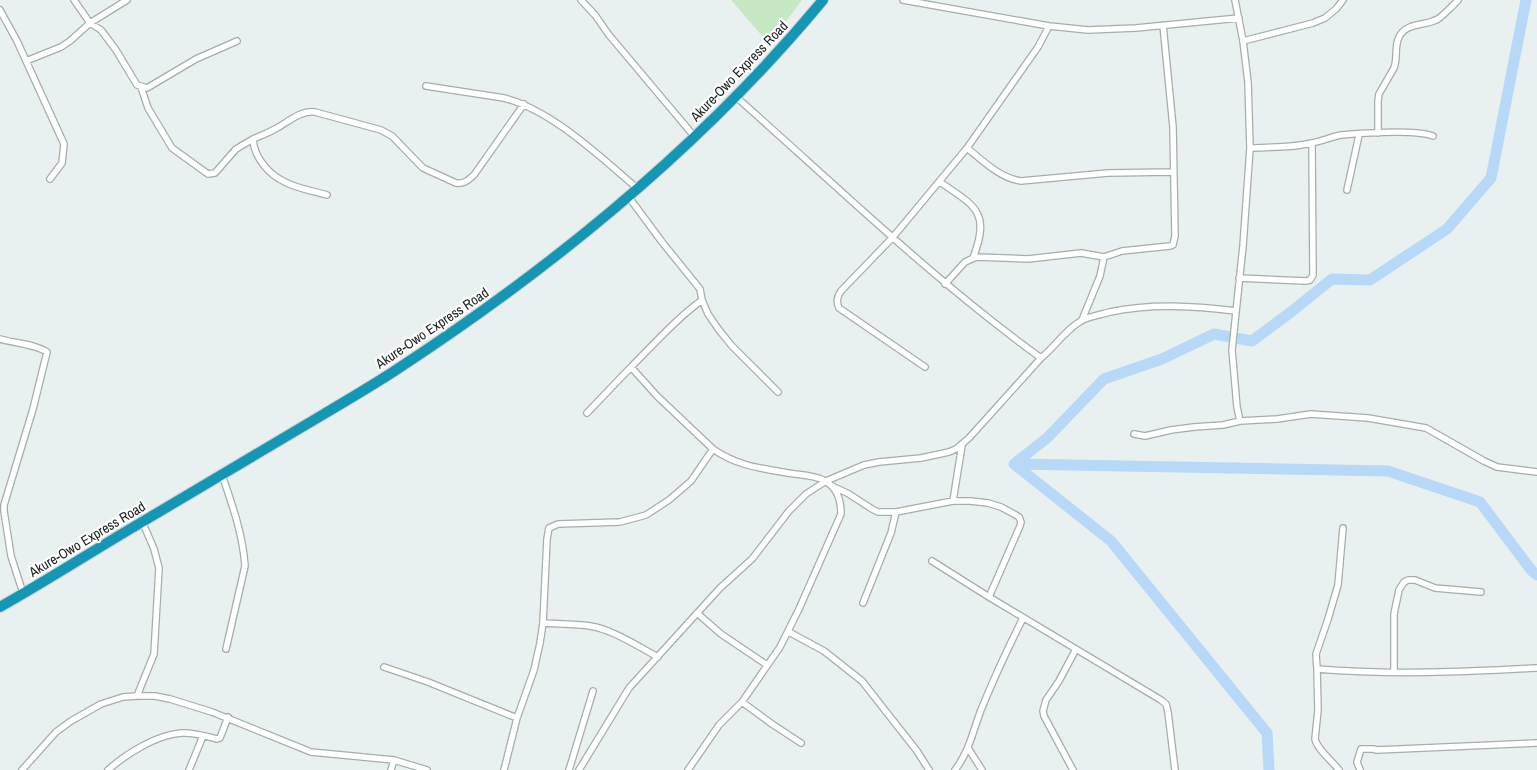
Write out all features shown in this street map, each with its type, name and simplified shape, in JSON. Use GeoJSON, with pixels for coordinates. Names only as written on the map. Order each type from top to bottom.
{"type":"FeatureCollection","features":[{"type":"Feature","properties":{"kind":"highway","name":"Akure-Owo Express Road"},"geometry":{"type":"LineString","coordinates":[[0,607],[406,364],[484,310],[538,270],[628,196],[694,136],[778,52],[823,0]]}},
{"type":"Feature","properties":{"kind":"street"},"geometry":{"type":"LineString","coordinates":[[74,0],[90,23],[100,30],[116,50],[140,87],[148,108],[172,148],[208,174],[215,173],[242,144],[310,111],[387,133],[398,140],[422,168],[461,184],[474,175],[524,104]]}},
{"type":"Feature","properties":{"kind":"street"},"geometry":{"type":"LineString","coordinates":[[26,61],[65,44],[90,23],[127,0]]}},
{"type":"Feature","properties":{"kind":"street"},"geometry":{"type":"LineString","coordinates":[[581,0],[694,136]]}},
{"type":"Feature","properties":{"kind":"street"},"geometry":{"type":"LineString","coordinates":[[903,0],[1049,26],[1088,30],[1239,18]]}},
{"type":"Feature","properties":{"kind":"street"},"geometry":{"type":"LineString","coordinates":[[1235,0],[1248,82],[1250,148],[1232,350],[1240,421]]}},
{"type":"Feature","properties":{"kind":"street"},"geometry":{"type":"LineString","coordinates":[[1243,41],[1313,23],[1325,18],[1343,0]]}},
{"type":"Feature","properties":{"kind":"street"},"geometry":{"type":"LineString","coordinates":[[1378,133],[1379,94],[1396,63],[1396,44],[1402,32],[1405,29],[1439,18],[1458,0]]}},
{"type":"Feature","properties":{"kind":"street"},"geometry":{"type":"LineString","coordinates":[[0,10],[64,144],[62,163],[50,179]]}},
{"type":"Feature","properties":{"kind":"street"},"geometry":{"type":"LineString","coordinates":[[945,284],[965,262],[973,258],[1028,259],[1081,253],[1104,257],[1122,251],[1173,245],[1175,236],[1172,127],[1163,25]]}},
{"type":"Feature","properties":{"kind":"street"},"geometry":{"type":"LineString","coordinates":[[925,367],[839,308],[837,297],[940,182],[967,148],[1038,47],[1049,26]]}},
{"type":"Feature","properties":{"kind":"street"},"geometry":{"type":"LineString","coordinates":[[140,87],[147,88],[196,59],[236,41]]}},
{"type":"Feature","properties":{"kind":"street"},"geometry":{"type":"LineString","coordinates":[[426,86],[504,98],[524,104],[546,116],[592,150],[637,188]]}},
{"type":"Feature","properties":{"kind":"street"},"geometry":{"type":"LineString","coordinates":[[735,96],[945,284],[1042,358]]}},
{"type":"Feature","properties":{"kind":"street"},"geometry":{"type":"LineString","coordinates":[[1250,148],[1312,143],[1342,135],[1422,133],[1433,136]]}},
{"type":"Feature","properties":{"kind":"street"},"geometry":{"type":"LineString","coordinates":[[1347,190],[1359,134]]}},
{"type":"Feature","properties":{"kind":"street"},"geometry":{"type":"LineString","coordinates":[[253,139],[253,148],[256,154],[272,174],[285,182],[327,195]]}},
{"type":"Feature","properties":{"kind":"street"},"geometry":{"type":"LineString","coordinates":[[1239,278],[1306,281],[1310,280],[1313,275],[1312,143]]}},
{"type":"Feature","properties":{"kind":"street"},"geometry":{"type":"LineString","coordinates":[[967,148],[1012,180],[1021,181],[1108,173],[1173,172]]}},
{"type":"Feature","properties":{"kind":"street"},"geometry":{"type":"LineString","coordinates":[[940,182],[970,202],[980,220],[982,230],[973,258]]}},
{"type":"Feature","properties":{"kind":"street"},"geometry":{"type":"LineString","coordinates":[[628,196],[700,289],[708,314],[719,330],[732,346],[778,392]]}},
{"type":"Feature","properties":{"kind":"street"},"geometry":{"type":"LineString","coordinates":[[1082,320],[1100,276],[1104,257]]}},
{"type":"Feature","properties":{"kind":"street"},"geometry":{"type":"LineString","coordinates":[[588,413],[666,331],[689,309],[702,300]]}},
{"type":"Feature","properties":{"kind":"street"},"geometry":{"type":"LineString","coordinates":[[579,770],[629,688],[720,588],[752,560],[793,506],[806,494],[826,481],[864,465],[956,450],[962,446],[1073,326],[1082,320],[1126,309],[1152,306],[1204,307],[1236,312]]}},
{"type":"Feature","properties":{"kind":"street"},"geometry":{"type":"LineString","coordinates":[[0,339],[32,346],[47,352],[33,409],[4,504],[4,517],[11,556],[23,593]]}},
{"type":"Feature","properties":{"kind":"street"},"geometry":{"type":"LineString","coordinates":[[631,367],[657,396],[713,450],[754,468],[808,476],[826,481],[839,497],[841,504],[841,514],[789,632],[742,702],[709,737],[688,770]]}},
{"type":"Feature","properties":{"kind":"street"},"geometry":{"type":"LineString","coordinates":[[1134,434],[1145,436],[1171,430],[1223,425],[1240,421],[1319,415],[1368,418],[1426,428],[1497,467],[1537,472]]}},
{"type":"Feature","properties":{"kind":"street"},"geometry":{"type":"LineString","coordinates":[[953,501],[962,446]]}},
{"type":"Feature","properties":{"kind":"street"},"geometry":{"type":"LineString","coordinates":[[504,770],[517,718],[534,670],[540,643],[549,528],[558,524],[620,522],[646,515],[669,500],[691,481],[713,450]]}},
{"type":"Feature","properties":{"kind":"street"},"geometry":{"type":"LineString","coordinates":[[222,475],[233,507],[244,552],[245,566],[226,649]]}},
{"type":"Feature","properties":{"kind":"street"},"geometry":{"type":"LineString","coordinates":[[831,486],[849,494],[878,512],[896,512],[953,501],[988,503],[1019,517],[1021,522],[989,597]]}},
{"type":"Feature","properties":{"kind":"street"},"geometry":{"type":"LineString","coordinates":[[0,496],[7,495]]}},
{"type":"Feature","properties":{"kind":"street"},"geometry":{"type":"LineString","coordinates":[[863,603],[891,533],[896,512]]}},
{"type":"Feature","properties":{"kind":"street"},"geometry":{"type":"LineString","coordinates":[[138,696],[154,654],[159,568],[154,549],[142,522]]}},
{"type":"Feature","properties":{"kind":"street"},"geometry":{"type":"LineString","coordinates":[[1339,770],[1330,757],[1320,750],[1316,744],[1316,654],[1338,585],[1343,528]]}},
{"type":"Feature","properties":{"kind":"street"},"geometry":{"type":"LineString","coordinates":[[932,561],[1166,704],[1175,770]]}},
{"type":"Feature","properties":{"kind":"street"},"geometry":{"type":"LineString","coordinates":[[1394,672],[1394,614],[1399,590],[1404,582],[1415,580],[1435,588],[1481,592]]}},
{"type":"Feature","properties":{"kind":"street"},"geometry":{"type":"LineString","coordinates":[[697,613],[722,634],[767,665]]}},
{"type":"Feature","properties":{"kind":"street"},"geometry":{"type":"LineString","coordinates":[[954,770],[968,748],[995,677],[1023,618]]}},
{"type":"Feature","properties":{"kind":"street"},"geometry":{"type":"LineString","coordinates":[[543,623],[591,626],[658,657]]}},
{"type":"Feature","properties":{"kind":"street"},"geometry":{"type":"LineString","coordinates":[[789,632],[830,655],[862,681],[917,751],[929,770]]}},
{"type":"Feature","properties":{"kind":"street"},"geometry":{"type":"LineString","coordinates":[[1073,770],[1043,711],[1046,700],[1076,650]]}},
{"type":"Feature","properties":{"kind":"street"},"geometry":{"type":"LineString","coordinates":[[384,667],[428,682],[517,718]]}},
{"type":"Feature","properties":{"kind":"street"},"geometry":{"type":"LineString","coordinates":[[1317,669],[1394,672],[1537,668]]}},
{"type":"Feature","properties":{"kind":"street"},"geometry":{"type":"LineString","coordinates":[[569,770],[593,691]]}},
{"type":"Feature","properties":{"kind":"street"},"geometry":{"type":"LineString","coordinates":[[22,770],[56,732],[72,721],[101,704],[123,697],[138,696],[155,696],[170,699],[228,718],[311,752],[394,760],[427,770]]}},
{"type":"Feature","properties":{"kind":"street"},"geometry":{"type":"LineString","coordinates":[[742,702],[801,743]]}},
{"type":"Feature","properties":{"kind":"street"},"geometry":{"type":"LineString","coordinates":[[108,770],[128,754],[172,735],[189,733],[220,738],[228,718]]}},
{"type":"Feature","properties":{"kind":"street"},"geometry":{"type":"LineString","coordinates":[[189,770],[203,736]]}},
{"type":"Feature","properties":{"kind":"street"},"geometry":{"type":"LineString","coordinates":[[1360,770],[1357,762],[1361,749],[1377,750],[1537,743]]}},
{"type":"Feature","properties":{"kind":"street"},"geometry":{"type":"LineString","coordinates":[[968,748],[982,770]]}},
{"type":"Feature","properties":{"kind":"street"},"geometry":{"type":"LineString","coordinates":[[390,770],[394,760]]}},
{"type":"Feature","properties":{"kind":"green space"},"geometry":{"type":"Polygon","coordinates":[[[731,0],[802,0],[769,44],[731,0]]]}},
{"type":"Feature","properties":{"kind":"waterway"},"geometry":{"type":"LineString","coordinates":[[1269,770],[1267,733],[1111,541],[1014,464],[1047,438],[1104,379],[1162,359],[1214,334],[1252,341],[1332,279],[1370,280],[1447,229],[1491,178],[1526,0]]}},
{"type":"Feature","properties":{"kind":"waterway"},"geometry":{"type":"LineString","coordinates":[[1014,464],[1388,471],[1480,502],[1537,575]]}}]}
